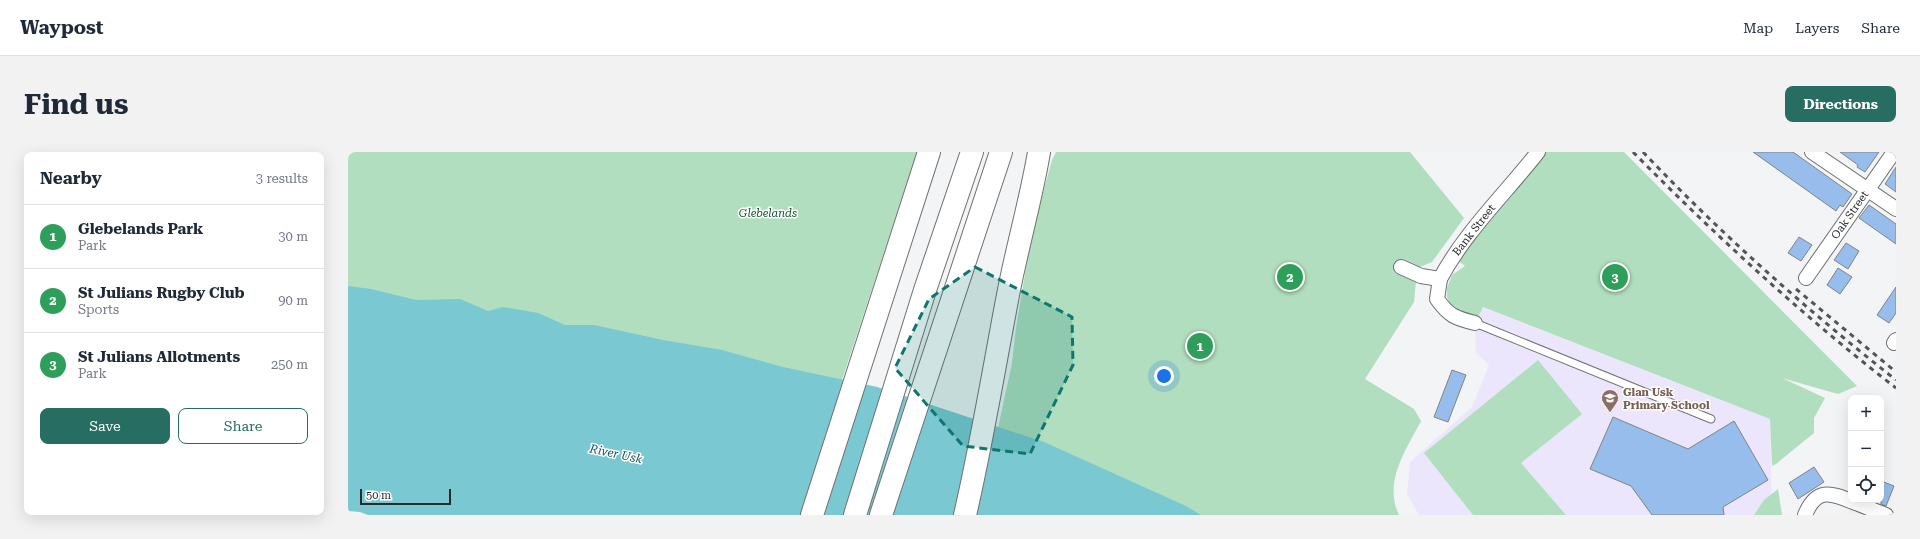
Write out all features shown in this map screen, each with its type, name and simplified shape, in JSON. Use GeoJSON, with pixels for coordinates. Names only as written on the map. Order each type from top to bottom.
{"type":"FeatureCollection","features":[{"type":"Feature","properties":{"kind":"highway"},"geometry":{"type":"LineString","coordinates":[[812,515],[929,152]]}},
{"type":"Feature","properties":{"kind":"highway"},"geometry":{"type":"LineString","coordinates":[[855,515],[925,290],[972,152]]}},
{"type":"Feature","properties":{"kind":"highway"},"geometry":{"type":"LineString","coordinates":[[881,515],[1001,152]]}},
{"type":"Feature","properties":{"kind":"highway"},"geometry":{"type":"LineString","coordinates":[[965,515],[975,470],[1008,293],[1035,174],[1038,152]]}},
{"type":"Feature","properties":{"kind":"street","name":"Bank Street"},"geometry":{"type":"LineString","coordinates":[[1440,279],[1453,257],[1473,230],[1538,152]]}},
{"type":"Feature","properties":{"kind":"street"},"geometry":{"type":"LineString","coordinates":[[1812,152],[1896,209]]}},
{"type":"Feature","properties":{"kind":"street","name":"Oak Street"},"geometry":{"type":"LineString","coordinates":[[1806,278],[1894,152]]}},
{"type":"Feature","properties":{"kind":"street"},"geometry":{"type":"LineString","coordinates":[[1401,267],[1421,276],[1440,279],[1437,299],[1443,308],[1456,319],[1475,323]]}},
{"type":"Feature","properties":{"kind":"street"},"geometry":{"type":"LineString","coordinates":[[1805,515],[1809,504],[1816,498],[1825,494],[1834,494],[1886,515]]}},
{"type":"Feature","properties":{"kind":"lane"},"geometry":{"type":"LineString","coordinates":[[1475,323],[1711,419]]}},
{"type":"Feature","properties":{"kind":"highlighted area"},"geometry":{"type":"Polygon","coordinates":[[[975,267],[1072,317],[1073,365],[1030,454],[963,446],[895,368],[929,299],[975,267]]]}},
{"type":"Feature","properties":{"kind":"shaded area","name":"Glan Usk Primary School"},"geometry":{"type":"Polygon","coordinates":[[[1482,307],[1770,419],[1772,515],[1419,515],[1407,494],[1410,462],[1472,407],[1489,365],[1476,353],[1475,323],[1482,307]]]}},
{"type":"Feature","properties":{"kind":"green space","name":"Glebelands"},"geometry":{"type":"Polygon","coordinates":[[[348,152],[917,152],[842,380],[877,387],[998,428],[1012,363],[1016,328],[1031,237],[1052,160],[1056,152],[1410,152],[1464,218],[1432,262],[1410,271],[1416,282],[1414,302],[1365,379],[1414,409],[1421,421],[1403,455],[1395,478],[1395,503],[1399,515],[1053,515],[348,353],[348,152]]]}},
{"type":"Feature","properties":{"kind":"green space"},"geometry":{"type":"Polygon","coordinates":[[[1538,152],[1624,152],[1857,386],[1838,394],[1782,378],[1825,398],[1814,418],[1814,433],[1772,466],[1770,419],[1483,307],[1477,319],[1452,307],[1447,297],[1447,288],[1452,275],[1465,266],[1453,257],[1538,152]]]}},
{"type":"Feature","properties":{"kind":"green space"},"geometry":{"type":"Polygon","coordinates":[[[1538,360],[1582,414],[1521,463],[1566,515],[1473,515],[1424,453],[1538,360]]]}},
{"type":"Feature","properties":{"kind":"green space"},"geometry":{"type":"Polygon","coordinates":[[[1778,489],[1782,515],[1754,515],[1764,500],[1778,489]]]}},
{"type":"Feature","properties":{"kind":"water","name":"River Usk"},"geometry":{"type":"Polygon","coordinates":[[[348,286],[371,289],[416,300],[460,299],[488,311],[503,307],[538,313],[565,325],[594,325],[663,340],[722,350],[783,367],[877,387],[1044,442],[1186,506],[1201,515],[368,515],[360,512],[348,511],[348,286]]]}},
{"type":"Feature","properties":{"kind":"building"},"geometry":{"type":"Polygon","coordinates":[[[1753,152],[1793,152],[1852,194],[1843,207],[1840,205],[1836,211],[1753,152]]]}},
{"type":"Feature","properties":{"kind":"building"},"geometry":{"type":"Polygon","coordinates":[[[1840,152],[1879,152],[1865,172],[1840,152]]]}},
{"type":"Feature","properties":{"kind":"building"},"geometry":{"type":"Polygon","coordinates":[[[1896,167],[1896,192],[1885,184],[1896,167]]]}},
{"type":"Feature","properties":{"kind":"building"},"geometry":{"type":"Polygon","coordinates":[[[1869,205],[1896,224],[1896,244],[1859,218],[1869,205]]]}},
{"type":"Feature","properties":{"kind":"building"},"geometry":{"type":"Polygon","coordinates":[[[1799,237],[1812,245],[1801,261],[1788,253],[1799,237]]]}},
{"type":"Feature","properties":{"kind":"building"},"geometry":{"type":"Polygon","coordinates":[[[1846,243],[1859,251],[1848,269],[1834,260],[1846,243]]]}},
{"type":"Feature","properties":{"kind":"building"},"geometry":{"type":"Polygon","coordinates":[[[1838,268],[1852,277],[1840,294],[1827,285],[1838,268]]]}},
{"type":"Feature","properties":{"kind":"building"},"geometry":{"type":"Polygon","coordinates":[[[1896,287],[1896,313],[1889,323],[1877,315],[1896,287]]]}},
{"type":"Feature","properties":{"kind":"building"},"geometry":{"type":"Polygon","coordinates":[[[1452,370],[1466,375],[1448,422],[1434,417],[1452,370]]]}},
{"type":"Feature","properties":{"kind":"building"},"geometry":{"type":"Polygon","coordinates":[[[1613,417],[1688,449],[1734,421],[1768,480],[1723,507],[1724,515],[1652,515],[1631,486],[1590,469],[1613,417]]]}},
{"type":"Feature","properties":{"kind":"building"},"geometry":{"type":"Polygon","coordinates":[[[1814,467],[1824,482],[1798,499],[1789,483],[1814,467]]]}},
{"type":"Feature","properties":{"kind":"building"},"geometry":{"type":"Polygon","coordinates":[[[1884,482],[1894,486],[1886,506],[1881,504],[1884,503],[1884,482]]]}},
{"type":"Feature","properties":{"kind":"railway"},"geometry":{"type":"LineString","coordinates":[[1633,152],[1728,245],[1827,333],[1896,388]]}},
{"type":"Feature","properties":{"kind":"railway"},"geometry":{"type":"LineString","coordinates":[[1643,152],[1734,242],[1797,299],[1896,380]]}},
{"type":"Feature","properties":{"kind":"railway"},"geometry":{"type":"LineString","coordinates":[[1796,289],[1896,372]]}},
{"type":"Feature","properties":{"kind":"place","name":"St Julians Rugby Club"},"geometry":{"type":"Point","coordinates":[1290,277]}},
{"type":"Feature","properties":{"kind":"place","name":"St Julians Allotments"},"geometry":{"type":"Point","coordinates":[1615,277]}},
{"type":"Feature","properties":{"kind":"place","name":"Glebelands Park"},"geometry":{"type":"Point","coordinates":[1200,346]}},
{"type":"Feature","properties":{"kind":"place","name":"Glan Usk Primary School"},"geometry":{"type":"Point","coordinates":[1610,413]}}]}
